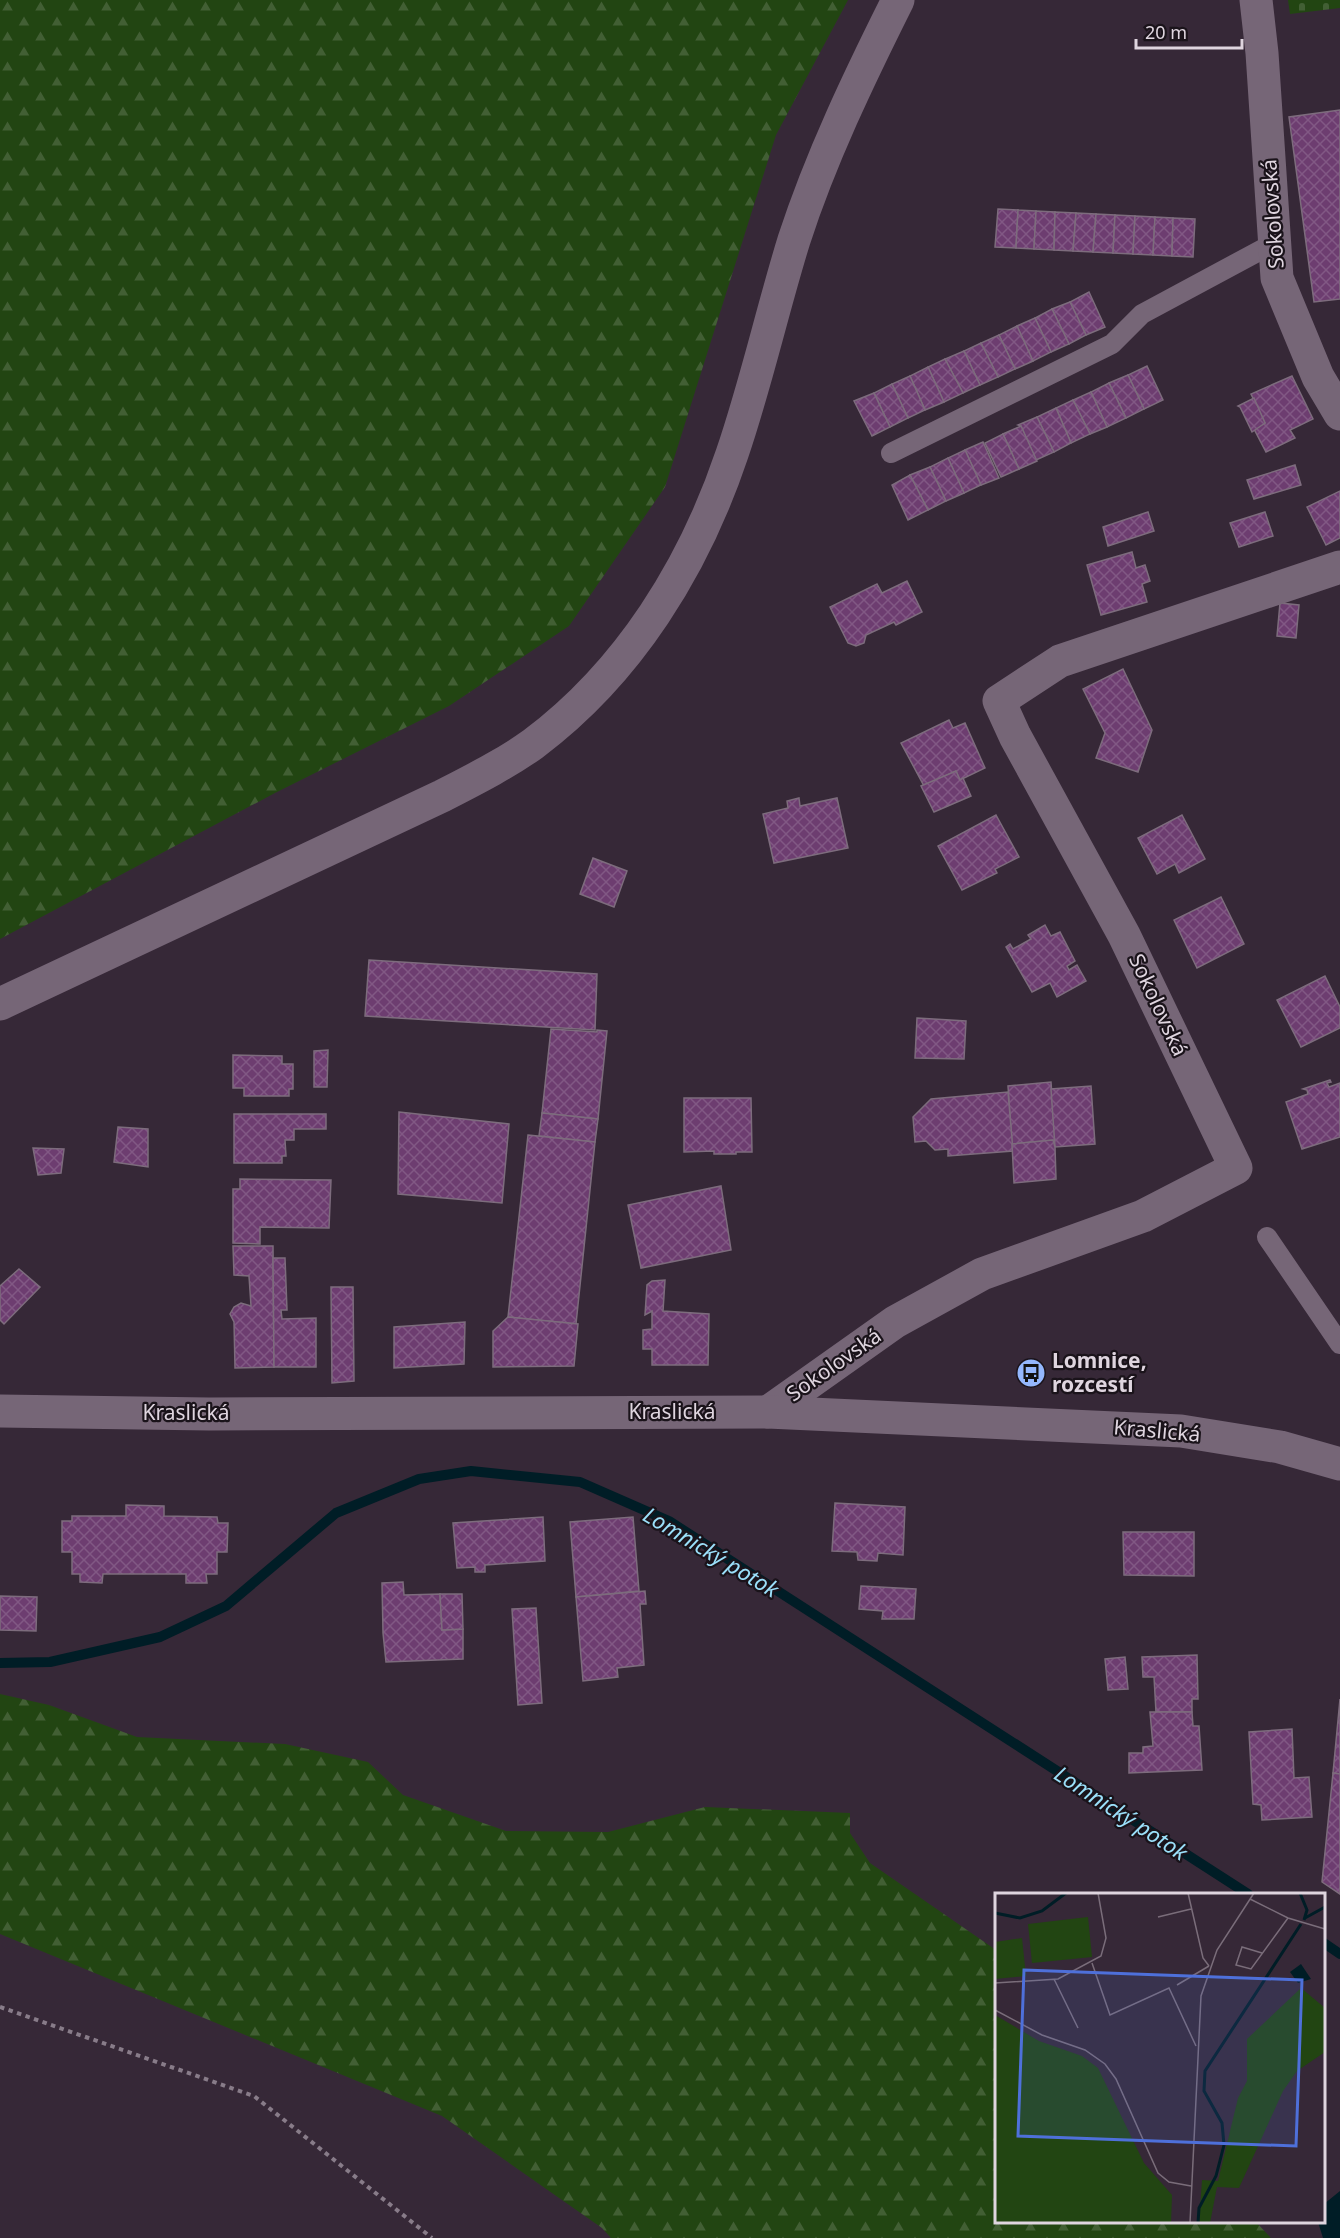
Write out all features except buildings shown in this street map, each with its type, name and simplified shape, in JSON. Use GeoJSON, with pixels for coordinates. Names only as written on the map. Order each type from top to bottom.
{"type":"FeatureCollection","features":[{"type":"Feature","properties":{"kind":"street"},"geometry":{"type":"LineString","coordinates":[[0,1004],[442,796],[488,772],[532,744],[573,711],[609,674],[642,634],[668,595],[710,512],[750,399],[772,313],[822,163],[898,0]]}},
{"type":"Feature","properties":{"kind":"street","name":"Sokolovská"},"geometry":{"type":"LineString","coordinates":[[1256,0],[1262,53],[1277,278],[1318,377],[1340,414]]}},
{"type":"Feature","properties":{"kind":"street","name":"Sokolovská"},"geometry":{"type":"LineString","coordinates":[[768,1412],[895,1322],[982,1274],[1143,1216],[1236,1168],[1124,935],[1015,736],[999,701],[1060,661],[1340,567]]}},
{"type":"Feature","properties":{"kind":"street","name":"Kraslická"},"geometry":{"type":"LineString","coordinates":[[0,1411],[209,1414],[768,1412],[1181,1431],[1280,1447],[1340,1464]]}},
{"type":"Feature","properties":{"kind":"lane"},"geometry":{"type":"LineString","coordinates":[[891,453],[1112,344],[1142,314],[1274,243]]}},
{"type":"Feature","properties":{"kind":"lane"},"geometry":{"type":"LineString","coordinates":[[1267,1237],[1340,1344]]}},
{"type":"Feature","properties":{"kind":"path"},"geometry":{"type":"LineString","coordinates":[[0,2007],[254,2096],[432,2238]]}},
{"type":"Feature","properties":{"kind":"green space"},"geometry":{"type":"Polygon","coordinates":[[[0,0],[848,0],[776,135],[665,487],[569,626],[449,706],[275,793],[0,939],[0,0]]]}},
{"type":"Feature","properties":{"kind":"green space"},"geometry":{"type":"Polygon","coordinates":[[[1288,0],[1340,0],[1340,8],[1290,14],[1288,0]]]}},
{"type":"Feature","properties":{"kind":"green space"},"geometry":{"type":"Polygon","coordinates":[[[0,1694],[49,1705],[137,1737],[285,1744],[368,1762],[403,1795],[506,1831],[608,1832],[705,1807],[850,1813],[850,1833],[870,1863],[995,1949],[995,2223],[1257,2223],[1271,2238],[611,2238],[602,2228],[442,2116],[0,1934],[0,1694]]]}},
{"type":"Feature","properties":{"kind":"water"},"geometry":{"type":"Polygon","coordinates":[[[1340,2191],[1340,2238],[1323,2238],[1318,2223],[1325,2223],[1325,2203],[1340,2191]]]}},
{"type":"Feature","properties":{"kind":"waterway","name":"Lomnický potok"},"geometry":{"type":"LineString","coordinates":[[0,1663],[50,1662],[160,1637],[226,1606],[336,1513],[419,1479],[471,1471],[580,1482],[669,1521],[1246,1893]]}},
{"type":"Feature","properties":{"kind":"waterway","name":"Lomnický potok"},"geometry":{"type":"LineString","coordinates":[[1325,1944],[1340,1954]]}},
{"type":"Feature","properties":{"kind":"place","name":"Lomnice, rozcestí"},"geometry":{"type":"Point","coordinates":[1031,1373]}}]}
